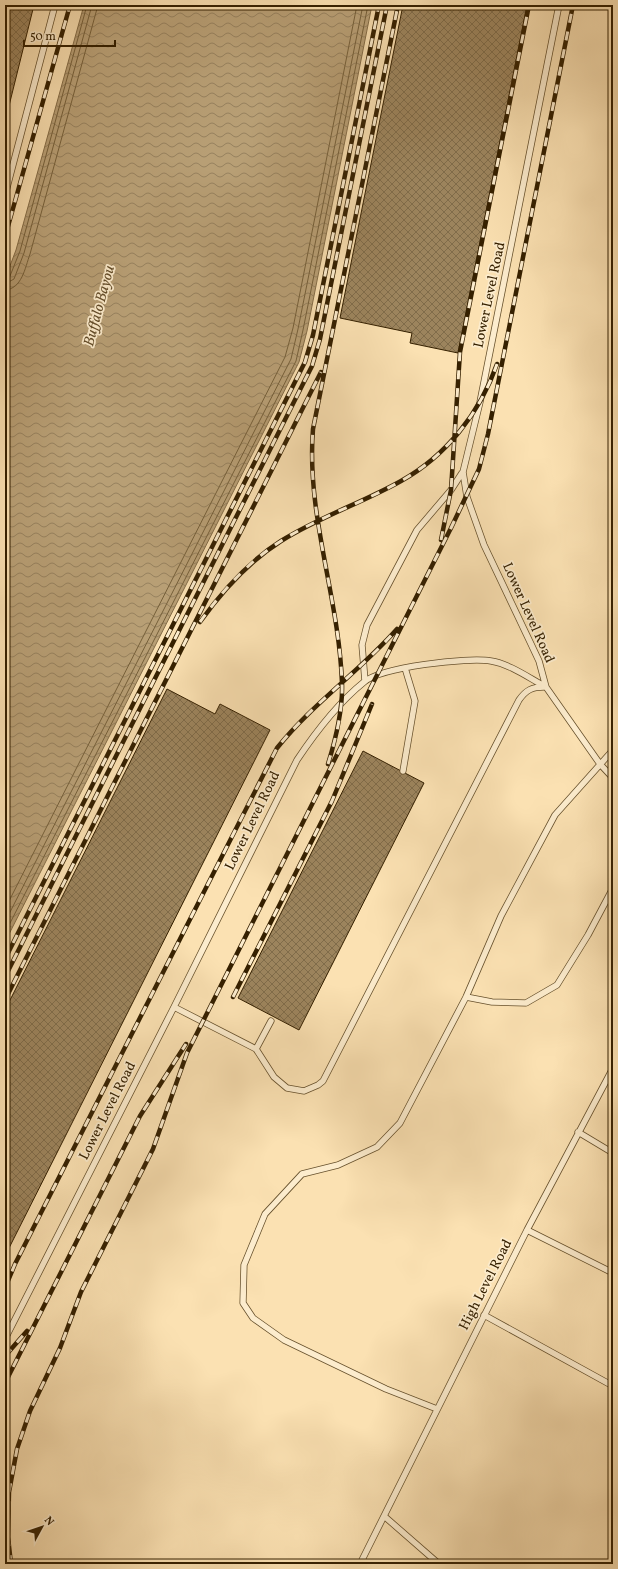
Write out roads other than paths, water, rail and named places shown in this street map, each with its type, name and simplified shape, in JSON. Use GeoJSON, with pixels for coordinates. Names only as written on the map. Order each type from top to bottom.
{"type":"FeatureCollection","features":[{"type":"Feature","properties":{"kind":"lane"},"geometry":{"type":"LineString","coordinates":[[5,195],[55,5]]}},
{"type":"Feature","properties":{"kind":"lane","name":"Lower Level Road"},"geometry":{"type":"LineString","coordinates":[[546,687],[539,661],[484,545],[467,497],[463,472],[480,402],[559,5]]}},
{"type":"Feature","properties":{"kind":"lane"},"geometry":{"type":"LineString","coordinates":[[365,681],[362,645],[367,625],[417,530],[451,490],[463,472]]}},
{"type":"Feature","properties":{"kind":"lane","name":"Lower Level Road"},"geometry":{"type":"LineString","coordinates":[[5,1339],[174,1007],[297,760],[309,741],[365,681],[405,668],[473,660],[492,661],[511,668],[546,687]]}},
{"type":"Feature","properties":{"kind":"lane"},"geometry":{"type":"LineString","coordinates":[[403,770],[415,701],[405,668]]}},
{"type":"Feature","properties":{"kind":"lane"},"geometry":{"type":"LineString","coordinates":[[174,1007],[256,1049],[274,1077],[287,1088],[304,1090],[311,1089],[323,1081],[519,700],[524,693],[531,688],[546,687],[600,764],[613,778]]}},
{"type":"Feature","properties":{"kind":"lane"},"geometry":{"type":"LineString","coordinates":[[438,1409],[386,1389],[284,1340],[253,1318],[242,1303],[244,1265],[265,1214],[302,1174],[338,1166],[377,1148],[400,1123],[466,997],[501,916],[555,815],[613,750]]}},
{"type":"Feature","properties":{"kind":"lane"},"geometry":{"type":"LineString","coordinates":[[466,997],[492,1002],[526,1003],[557,985],[588,935],[613,888]]}},
{"type":"Feature","properties":{"kind":"lane"},"geometry":{"type":"LineString","coordinates":[[256,1049],[271,1021]]}},
{"type":"Feature","properties":{"kind":"lane","name":"High Level Road"},"geometry":{"type":"LineString","coordinates":[[360,1564],[527,1230],[613,1068]]}},
{"type":"Feature","properties":{"kind":"lane"},"geometry":{"type":"LineString","coordinates":[[578,1132],[613,1153]]}},
{"type":"Feature","properties":{"kind":"lane"},"geometry":{"type":"LineString","coordinates":[[527,1230],[613,1273]]}},
{"type":"Feature","properties":{"kind":"lane"},"geometry":{"type":"LineString","coordinates":[[484,1315],[613,1386]]}},
{"type":"Feature","properties":{"kind":"lane"},"geometry":{"type":"LineString","coordinates":[[384,1516],[439,1564]]}},
{"type":"Feature","properties":{"kind":"water","name":"Buffalo Bayou"},"geometry":{"type":"Polygon","coordinates":[[[84,5],[372,5],[307,331],[299,362],[5,942],[5,279],[16,250],[84,5]]]}},
{"type":"Feature","properties":{"kind":"railway"},"geometry":{"type":"LineString","coordinates":[[5,237],[70,5]]}},
{"type":"Feature","properties":{"kind":"railway"},"geometry":{"type":"LineString","coordinates":[[5,959],[305,362],[313,335],[379,5]]}},
{"type":"Feature","properties":{"kind":"railway"},"geometry":{"type":"LineString","coordinates":[[5,977],[312,366],[320,339],[387,5]]}},
{"type":"Feature","properties":{"kind":"railway"},"geometry":{"type":"LineString","coordinates":[[328,764],[338,724],[342,683],[340,651],[314,493],[312,461],[313,429],[398,5]]}},
{"type":"Feature","properties":{"kind":"railway"},"geometry":{"type":"LineString","coordinates":[[441,540],[451,490],[460,352],[529,5]]}},
{"type":"Feature","properties":{"kind":"railway"},"geometry":{"type":"LineString","coordinates":[[11,1564],[8,1537],[9,1492],[17,1449],[30,1411],[60,1348],[81,1292],[153,1149],[187,1053],[451,528],[479,469],[488,434],[573,5]]}},
{"type":"Feature","properties":{"kind":"railway"},"geometry":{"type":"LineString","coordinates":[[200,622],[237,577],[269,549],[295,532],[401,481],[433,459],[460,432],[471,416],[490,382],[497,364]]}},
{"type":"Feature","properties":{"kind":"railway"},"geometry":{"type":"LineString","coordinates":[[5,1000],[321,372]]}},
{"type":"Feature","properties":{"kind":"railway"},"geometry":{"type":"LineString","coordinates":[[5,1288],[15,1264],[277,748],[305,717],[368,659],[397,629]]}},
{"type":"Feature","properties":{"kind":"railway"},"geometry":{"type":"LineString","coordinates":[[233,997],[332,801],[372,704]]}},
{"type":"Feature","properties":{"kind":"railway"},"geometry":{"type":"LineString","coordinates":[[5,1383],[140,1116],[186,1044]]}},
{"type":"Feature","properties":{"kind":"railway"},"geometry":{"type":"LineString","coordinates":[[5,1356],[27,1331]]}}]}
